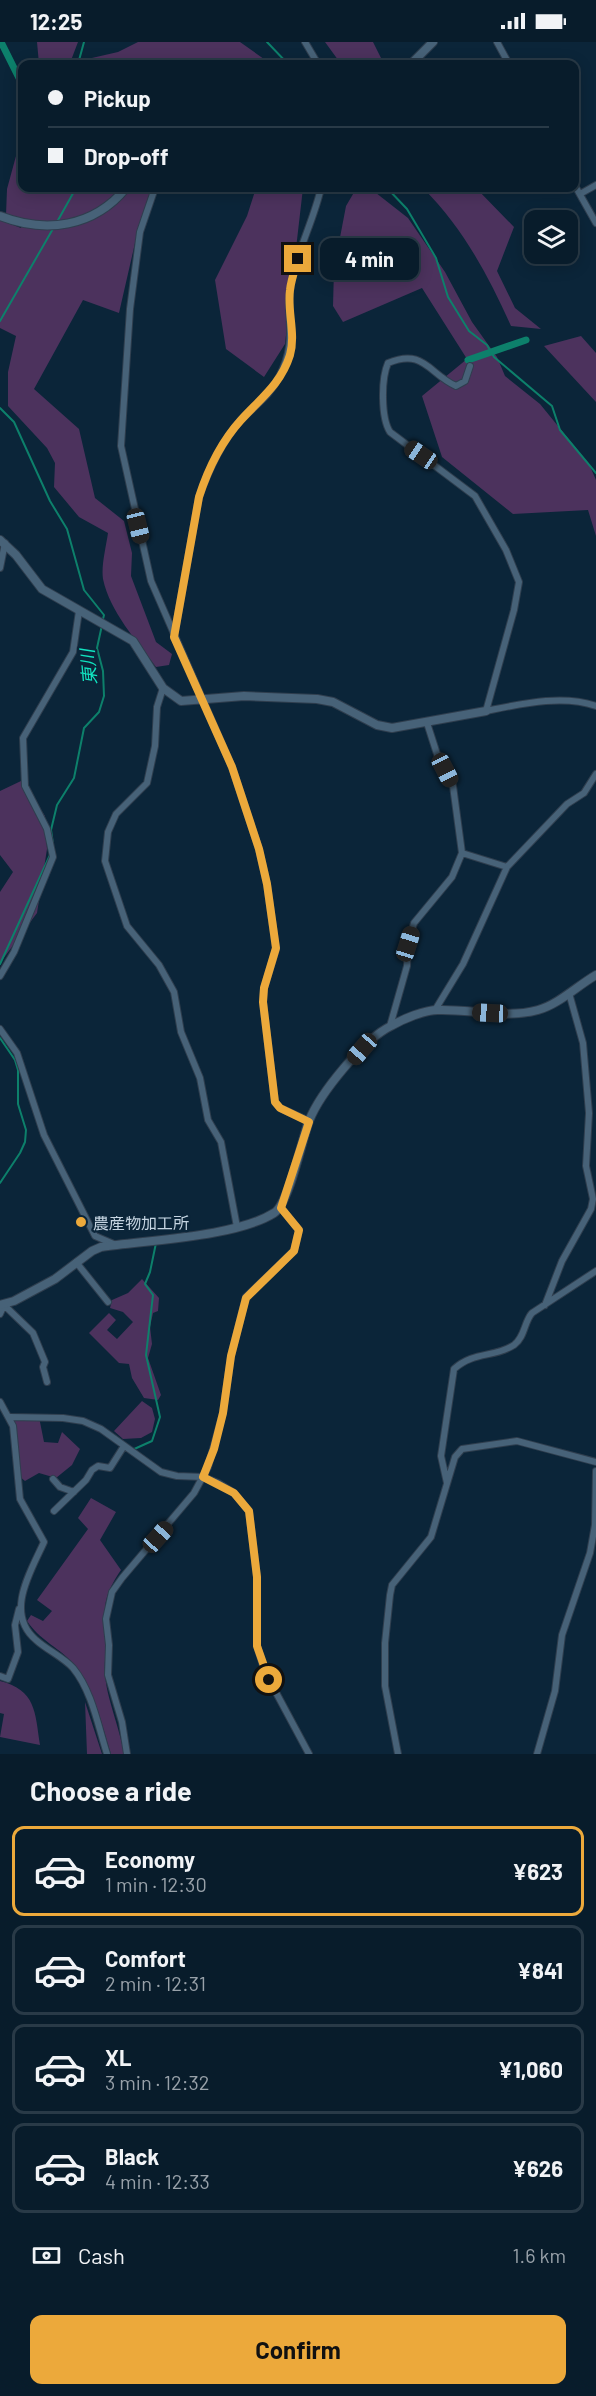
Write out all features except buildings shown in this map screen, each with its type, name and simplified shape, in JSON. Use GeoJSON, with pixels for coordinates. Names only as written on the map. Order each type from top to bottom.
{"type":"FeatureCollection","features":[{"type":"Feature","properties":{"kind":"street"},"geometry":{"type":"LineString","coordinates":[[305,42],[316,60]]}},
{"type":"Feature","properties":{"kind":"street"},"geometry":{"type":"LineString","coordinates":[[415,60],[433,42]]}},
{"type":"Feature","properties":{"kind":"street"},"geometry":{"type":"LineString","coordinates":[[497,42],[507,60]]}},
{"type":"Feature","properties":{"kind":"street"},"geometry":{"type":"LineString","coordinates":[[596,185],[580,194],[596,223]]}},
{"type":"Feature","properties":{"kind":"street"},"geometry":{"type":"LineString","coordinates":[[0,216],[22,224],[42,226],[79,222],[101,210],[121,192]]}},
{"type":"Feature","properties":{"kind":"street"},"geometry":{"type":"LineString","coordinates":[[154,192],[140,232],[130,309],[121,446],[151,581],[232,767],[259,849],[267,884],[276,948],[264,988],[263,1002],[275,1102],[280,1108],[309,1122]]}},
{"type":"Feature","properties":{"kind":"street"},"geometry":{"type":"LineString","coordinates":[[174,637],[199,497],[207,475],[220,449],[240,421],[264,399],[278,380],[290,354],[289,292],[303,242],[316,212],[320,192]]}},
{"type":"Feature","properties":{"kind":"street"},"geometry":{"type":"LineString","coordinates":[[470,366],[465,381],[456,386],[445,380],[431,366],[416,359],[400,359],[388,363],[383,410],[390,432],[476,496],[506,550],[519,582],[514,610],[486,711]]}},
{"type":"Feature","properties":{"kind":"street"},"geometry":{"type":"LineString","coordinates":[[3,542],[42,589],[133,641],[163,688],[181,701],[204,701],[244,696],[317,699],[333,702],[377,725],[392,728],[524,704],[571,701],[596,706]]}},
{"type":"Feature","properties":{"kind":"street"},"geometry":{"type":"LineString","coordinates":[[0,568],[3,542]]}},
{"type":"Feature","properties":{"kind":"street"},"geometry":{"type":"LineString","coordinates":[[0,976],[14,952],[53,857],[47,829],[25,786],[23,738],[74,652],[79,611]]}},
{"type":"Feature","properties":{"kind":"street"},"geometry":{"type":"LineString","coordinates":[[163,688],[157,706],[155,746],[147,783],[116,814],[105,846],[105,861],[127,926],[159,965],[174,992],[177,1015],[200,1078],[208,1120],[221,1142],[237,1227]]}},
{"type":"Feature","properties":{"kind":"street"},"geometry":{"type":"LineString","coordinates":[[390,1026],[406,966],[408,944],[414,923],[452,876],[462,853],[453,786],[437,753],[427,723]]}},
{"type":"Feature","properties":{"kind":"street"},"geometry":{"type":"LineString","coordinates":[[435,1010],[463,964],[507,867],[567,804],[584,794],[596,774]]}},
{"type":"Feature","properties":{"kind":"street"},"geometry":{"type":"LineString","coordinates":[[462,853],[507,867]]}},
{"type":"Feature","properties":{"kind":"street"},"geometry":{"type":"LineString","coordinates":[[2,1305],[55,1279],[92,1251],[116,1245],[237,1227],[267,1217],[281,1208],[309,1122],[319,1099],[371,1039],[390,1026],[435,1010],[508,1014],[540,1010],[596,975]]}},
{"type":"Feature","properties":{"kind":"street"},"geometry":{"type":"LineString","coordinates":[[545,1305],[562,1261],[591,1209],[593,1200],[586,1166],[589,1113],[583,1043],[569,993]]}},
{"type":"Feature","properties":{"kind":"street"},"geometry":{"type":"LineString","coordinates":[[0,1029],[17,1053],[44,1135],[95,1236],[116,1245]]}},
{"type":"Feature","properties":{"kind":"street"},"geometry":{"type":"LineString","coordinates":[[127,1754],[122,1722],[108,1675],[107,1608],[112,1592],[122,1578],[177,1515],[203,1477],[214,1449],[223,1413],[231,1356],[246,1298],[294,1251],[298,1241],[299,1230],[281,1208]]}},
{"type":"Feature","properties":{"kind":"street"},"geometry":{"type":"LineString","coordinates":[[76,1262],[108,1302]]}},
{"type":"Feature","properties":{"kind":"street"},"geometry":{"type":"LineString","coordinates":[[448,1486],[441,1456],[454,1369],[472,1356],[506,1349],[518,1343],[527,1318],[596,1271]]}},
{"type":"Feature","properties":{"kind":"street"},"geometry":{"type":"LineString","coordinates":[[0,1314],[2,1305]]}},
{"type":"Feature","properties":{"kind":"street"},"geometry":{"type":"LineString","coordinates":[[2,1305],[33,1334],[45,1362],[43,1367],[47,1382]]}},
{"type":"Feature","properties":{"kind":"street"},"geometry":{"type":"LineString","coordinates":[[0,1402],[10,1417],[20,1499],[44,1542],[24,1588],[15,1625],[18,1652],[8,1679],[0,1677]]}},
{"type":"Feature","properties":{"kind":"street"},"geometry":{"type":"LineString","coordinates":[[10,1417],[63,1418],[83,1421],[101,1429],[160,1472],[177,1476],[203,1477],[234,1493],[249,1511],[257,1577],[257,1646],[265,1672],[309,1754]]}},
{"type":"Feature","properties":{"kind":"street"},"geometry":{"type":"LineString","coordinates":[[398,1754],[385,1686],[385,1643],[390,1595],[392,1585],[431,1537],[455,1457],[462,1449],[517,1441],[596,1462]]}},
{"type":"Feature","properties":{"kind":"street"},"geometry":{"type":"LineString","coordinates":[[54,1511],[92,1470],[98,1466],[110,1468],[124,1446]]}},
{"type":"Feature","properties":{"kind":"street"},"geometry":{"type":"LineString","coordinates":[[537,1754],[555,1691],[562,1635],[590,1553],[595,1525],[596,1471]]}},
{"type":"Feature","properties":{"kind":"street"},"geometry":{"type":"LineString","coordinates":[[53,1479],[60,1486],[74,1492]]}},
{"type":"Feature","properties":{"kind":"street"},"geometry":{"type":"LineString","coordinates":[[21,1603],[23,1622],[32,1637],[73,1668],[82,1683],[107,1754]]}},
{"type":"Feature","properties":{"kind":"shaded area"},"geometry":{"type":"Polygon","coordinates":[[[37,42],[78,42],[71,60],[39,60],[37,42]]]}},
{"type":"Feature","properties":{"kind":"shaded area"},"geometry":{"type":"Polygon","coordinates":[[[138,42],[240,42],[265,60],[83,60],[118,52],[138,42]]]}},
{"type":"Feature","properties":{"kind":"shaded area"},"geometry":{"type":"Polygon","coordinates":[[[325,42],[373,42],[382,60],[338,60],[325,42]]]}},
{"type":"Feature","properties":{"kind":"shaded area"},"geometry":{"type":"Polygon","coordinates":[[[18,149],[18,192],[152,192],[138,230],[119,313],[83,300],[34,389],[79,429],[95,498],[124,521],[132,553],[131,576],[156,642],[172,654],[169,665],[156,667],[125,626],[112,603],[103,579],[103,562],[108,533],[79,517],[54,487],[55,463],[47,448],[8,406],[8,372],[16,336],[0,328],[0,220],[21,228],[22,225],[6,215],[7,189],[18,149]]]}},
{"type":"Feature","properties":{"kind":"shaded area"},"geometry":{"type":"Polygon","coordinates":[[[255,192],[303,192],[285,344],[264,377],[226,349],[215,280],[247,216],[255,192]]]}},
{"type":"Feature","properties":{"kind":"shaded area"},"geometry":{"type":"Polygon","coordinates":[[[354,192],[375,192],[408,218],[445,272],[472,322],[497,357],[505,376],[540,404],[589,464],[596,480],[596,536],[588,510],[513,514],[442,457],[422,396],[467,359],[422,288],[343,322],[333,306],[334,269],[346,206],[354,192]]]}},
{"type":"Feature","properties":{"kind":"shaded area"},"geometry":{"type":"Polygon","coordinates":[[[427,192],[480,192],[514,227],[497,271],[515,308],[541,329],[511,326],[473,253],[427,192]]]}},
{"type":"Feature","properties":{"kind":"shaded area"},"geometry":{"type":"Polygon","coordinates":[[[581,336],[596,353],[596,402],[544,346],[581,336]]]}},
{"type":"Feature","properties":{"kind":"shaded area"},"geometry":{"type":"Polygon","coordinates":[[[21,781],[45,816],[47,849],[37,913],[0,963],[0,892],[13,872],[0,855],[0,791],[21,781]]]}},
{"type":"Feature","properties":{"kind":"shaded area"},"geometry":{"type":"Polygon","coordinates":[[[142,1279],[159,1298],[158,1311],[153,1313],[150,1327],[152,1344],[148,1358],[161,1395],[158,1400],[144,1398],[132,1378],[129,1364],[119,1363],[89,1333],[109,1313],[116,1320],[107,1330],[117,1339],[133,1322],[123,1312],[110,1308],[112,1300],[128,1293],[142,1279]]]}},
{"type":"Feature","properties":{"kind":"shaded area"},"geometry":{"type":"Polygon","coordinates":[[[142,1401],[152,1408],[155,1419],[152,1432],[141,1438],[123,1439],[114,1431],[142,1401]]]}},
{"type":"Feature","properties":{"kind":"shaded area"},"geometry":{"type":"Polygon","coordinates":[[[39,1417],[44,1442],[58,1443],[62,1432],[80,1449],[72,1465],[56,1478],[39,1473],[25,1481],[20,1477],[14,1420],[39,1417]]]}},
{"type":"Feature","properties":{"kind":"shaded area"},"geometry":{"type":"Polygon","coordinates":[[[91,1498],[116,1512],[100,1540],[121,1570],[110,1590],[105,1606],[105,1670],[108,1692],[124,1754],[111,1754],[96,1705],[79,1671],[27,1621],[31,1615],[43,1621],[52,1611],[37,1600],[88,1529],[78,1518],[91,1498]]]}},
{"type":"Feature","properties":{"kind":"shaded area"},"geometry":{"type":"Polygon","coordinates":[[[0,1681],[21,1690],[32,1704],[40,1745],[0,1737],[4,1714],[0,1713],[0,1681]]]}},
{"type":"Feature","properties":{"kind":"shaded area"},"geometry":{"type":"Polygon","coordinates":[[[85,1702],[102,1754],[87,1754],[85,1702]]]}},
{"type":"Feature","properties":{"kind":"waterway"},"geometry":{"type":"LineString","coordinates":[[1,42],[18,76]]}},
{"type":"Feature","properties":{"kind":"waterway","name":"東川"},"geometry":{"type":"LineString","coordinates":[[79,60],[84,42]]}},
{"type":"Feature","properties":{"kind":"waterway"},"geometry":{"type":"LineString","coordinates":[[267,42],[284,60]]}},
{"type":"Feature","properties":{"kind":"waterway","name":"東川"},"geometry":{"type":"LineString","coordinates":[[57,222],[74,192]]}},
{"type":"Feature","properties":{"kind":"waterway"},"geometry":{"type":"LineString","coordinates":[[391,192],[407,209],[436,258],[448,297],[469,331],[487,345],[494,357],[552,406],[560,430],[596,473]]}},
{"type":"Feature","properties":{"kind":"waterway","name":"東川"},"geometry":{"type":"LineString","coordinates":[[0,321],[54,227]]}},
{"type":"Feature","properties":{"kind":"waterway"},"geometry":{"type":"LineString","coordinates":[[468,360],[526,340]]}},
{"type":"Feature","properties":{"kind":"waterway","name":"東川"},"geometry":{"type":"LineString","coordinates":[[0,408],[14,422],[50,501],[67,529],[84,590],[104,615],[103,619]]}},
{"type":"Feature","properties":{"kind":"waterway","name":"東川"},"geometry":{"type":"LineString","coordinates":[[53,844],[51,830],[57,805],[74,778],[84,728],[99,712],[104,696],[103,671],[97,648],[102,625]]}},
{"type":"Feature","properties":{"kind":"waterway","name":"東川"},"geometry":{"type":"LineString","coordinates":[[0,964],[50,855]]}},
{"type":"Feature","properties":{"kind":"waterway","name":"東川"},"geometry":{"type":"LineString","coordinates":[[0,1038],[15,1060],[18,1070],[18,1104],[26,1130],[25,1142],[20,1153],[0,1183]]}},
{"type":"Feature","properties":{"kind":"waterway"},"geometry":{"type":"LineString","coordinates":[[132,1450],[152,1441],[160,1417],[146,1355],[153,1295],[145,1284],[156,1243]]}},
{"type":"Feature","properties":{"kind":"place","name":"農産物加工所"},"geometry":{"type":"Point","coordinates":[81,1222]}},
{"type":"Feature","properties":{"kind":"route"},"geometry":{"type":"LineString","coordinates":[[269,1680],[257,1646],[257,1577],[249,1511],[234,1493],[203,1477],[214,1449],[223,1413],[231,1356],[246,1298],[294,1251],[298,1241],[299,1230],[291,1217],[281,1208],[309,1122],[280,1108],[275,1102],[270,1080],[263,1002],[264,988],[276,948],[267,884],[259,849],[232,767],[174,637],[199,497],[207,475],[220,449],[240,421],[264,399],[278,380],[290,354],[292,334],[289,292],[298,259]]}}]}
